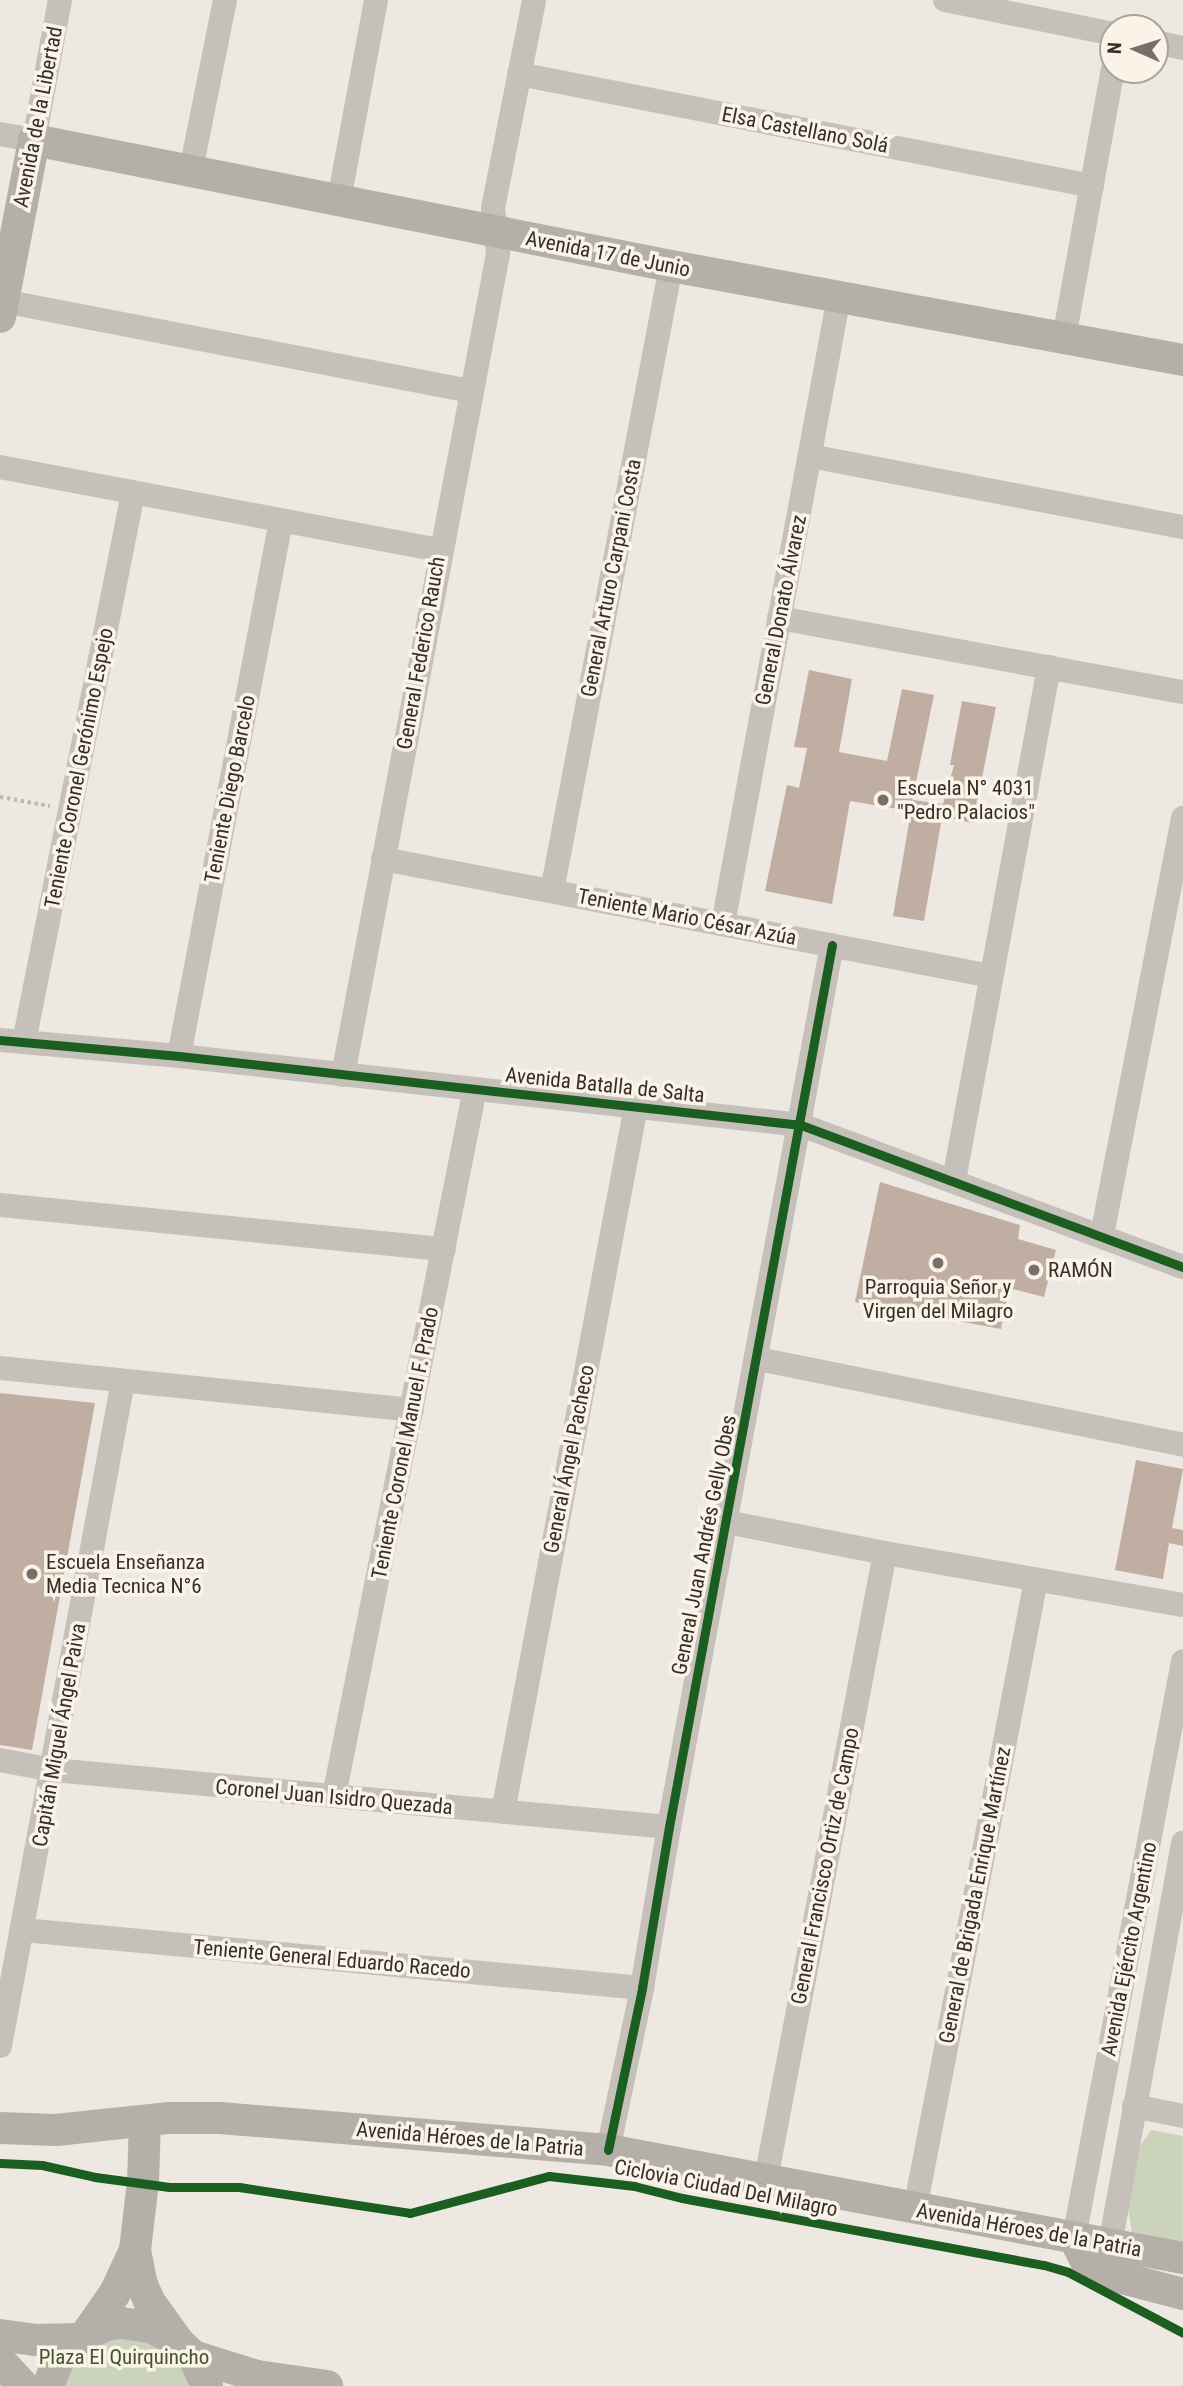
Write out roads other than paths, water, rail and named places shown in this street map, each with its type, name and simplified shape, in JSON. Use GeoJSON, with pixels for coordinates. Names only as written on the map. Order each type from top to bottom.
{"type":"FeatureCollection","features":[{"type":"Feature","properties":{"kind":"main road","name":"Avenida 17 de Junio"},"geometry":{"type":"LineString","coordinates":[[34,140],[671,266],[1183,360]]}},
{"type":"Feature","properties":{"kind":"main road","name":"Avenida de la Libertad"},"geometry":{"type":"LineString","coordinates":[[2,309],[34,140]]}},
{"type":"Feature","properties":{"kind":"main road","name":"Avenida Héroes de la Patria"},"geometry":{"type":"LineString","coordinates":[[0,2128],[57,2130],[188,2117],[220,2118],[608,2150],[1183,2258]]}},
{"type":"Feature","properties":{"kind":"main road"},"geometry":{"type":"LineString","coordinates":[[145,2121],[135,2250],[141,2282],[149,2301],[185,2348],[206,2386]]}},
{"type":"Feature","properties":{"kind":"main road"},"geometry":{"type":"LineString","coordinates":[[1074,2238],[1085,2259],[1103,2273],[1119,2280],[1183,2294]]}},
{"type":"Feature","properties":{"kind":"main road"},"geometry":{"type":"LineString","coordinates":[[48,2386],[58,2361],[82,2336],[115,2293],[135,2250]]}},
{"type":"Feature","properties":{"kind":"main road"},"geometry":{"type":"LineString","coordinates":[[0,2336],[35,2340],[82,2336],[121,2323],[151,2327],[185,2348],[257,2376],[327,2386]]}},
{"type":"Feature","properties":{"kind":"main road"},"geometry":{"type":"LineString","coordinates":[[0,2361],[23,2386]]}},
{"type":"Feature","properties":{"kind":"street","name":"Avenida de la Libertad"},"geometry":{"type":"LineString","coordinates":[[34,140],[60,0]]}},
{"type":"Feature","properties":{"kind":"street"},"geometry":{"type":"LineString","coordinates":[[191,170],[225,0]]}},
{"type":"Feature","properties":{"kind":"street"},"geometry":{"type":"LineString","coordinates":[[339,200],[376,0]]}},
{"type":"Feature","properties":{"kind":"street","name":"General Federico Rauch"},"geometry":{"type":"LineString","coordinates":[[343,1075],[498,254],[493,208],[534,0]]}},
{"type":"Feature","properties":{"kind":"street"},"geometry":{"type":"LineString","coordinates":[[960,1],[1099,31]]}},
{"type":"Feature","properties":{"kind":"street","name":"Elsa Castellano Solá"},"geometry":{"type":"LineString","coordinates":[[519,74],[1092,186]]}},
{"type":"Feature","properties":{"kind":"street"},"geometry":{"type":"LineString","coordinates":[[1064,338],[1110,84]]}},
{"type":"Feature","properties":{"kind":"street"},"geometry":{"type":"LineString","coordinates":[[0,134],[34,140]]}},
{"type":"Feature","properties":{"kind":"street","name":"General Arturo Carpani Costa"},"geometry":{"type":"LineString","coordinates":[[552,891],[671,266]]}},
{"type":"Feature","properties":{"kind":"street","name":"General Donato Álvarez"},"geometry":{"type":"LineString","coordinates":[[723,924],[839,296]]}},
{"type":"Feature","properties":{"kind":"street"},"geometry":{"type":"LineString","coordinates":[[2,309],[471,391]]}},
{"type":"Feature","properties":{"kind":"street"},"geometry":{"type":"LineString","coordinates":[[810,456],[1183,527]]}},
{"type":"Feature","properties":{"kind":"street"},"geometry":{"type":"LineString","coordinates":[[0,467],[440,550]]}},
{"type":"Feature","properties":{"kind":"street","name":"Teniente Coronel Gerónimo Espejo"},"geometry":{"type":"LineString","coordinates":[[12,1041],[71,809],[133,493]]}},
{"type":"Feature","properties":{"kind":"street","name":"Teniente Diego Barcelo"},"geometry":{"type":"LineString","coordinates":[[179,1056],[281,521]]}},
{"type":"Feature","properties":{"kind":"street"},"geometry":{"type":"LineString","coordinates":[[779,618],[1183,692]]}},
{"type":"Feature","properties":{"kind":"street"},"geometry":{"type":"LineString","coordinates":[[954,1180],[1049,667]]}},
{"type":"Feature","properties":{"kind":"street"},"geometry":{"type":"LineString","coordinates":[[1102,1235],[1183,818]]}},
{"type":"Feature","properties":{"kind":"street","name":"Teniente Mario César Azúa"},"geometry":{"type":"LineString","coordinates":[[383,859],[991,975]]}},
{"type":"Feature","properties":{"kind":"street","name":"General Juan Andrés Gelly Obes"},"geometry":{"type":"LineString","coordinates":[[608,2150],[642,1989],[669,1827],[758,1359],[832,945]]}},
{"type":"Feature","properties":{"kind":"street","name":"Avenida Batalla de Salta"},"geometry":{"type":"LineString","coordinates":[[12,1041],[179,1056],[800,1125],[1183,1267]]}},
{"type":"Feature","properties":{"kind":"street","name":"Teniente Coronel Manuel F. Prado"},"geometry":{"type":"LineString","coordinates":[[334,1797],[475,1089]]}},
{"type":"Feature","properties":{"kind":"street","name":"General Ángel Pacheco"},"geometry":{"type":"LineString","coordinates":[[503,1812],[636,1106]]}},
{"type":"Feature","properties":{"kind":"street"},"geometry":{"type":"LineString","coordinates":[[0,1205],[444,1250]]}},
{"type":"Feature","properties":{"kind":"street"},"geometry":{"type":"LineString","coordinates":[[758,1359],[1183,1445]]}},
{"type":"Feature","properties":{"kind":"street"},"geometry":{"type":"LineString","coordinates":[[0,1368],[412,1410]]}},
{"type":"Feature","properties":{"kind":"street","name":"Capitán Miguel Ángel Paiva"},"geometry":{"type":"LineString","coordinates":[[0,2046],[124,1381]]}},
{"type":"Feature","properties":{"kind":"street"},"geometry":{"type":"LineString","coordinates":[[726,1522],[1183,1605]]}},
{"type":"Feature","properties":{"kind":"street","name":"General Francisco Ortiz de Campo"},"geometry":{"type":"LineString","coordinates":[[766,2179],[885,1553]]}},
{"type":"Feature","properties":{"kind":"street","name":"General de Brigada Enrique Martínez"},"geometry":{"type":"LineString","coordinates":[[915,2209],[1036,1580]]}},
{"type":"Feature","properties":{"kind":"street","name":"Avenida Ejército Argentino"},"geometry":{"type":"LineString","coordinates":[[1074,2238],[1183,1661]]}},
{"type":"Feature","properties":{"kind":"street","name":"Coronel Juan Isidro Quezada"},"geometry":{"type":"LineString","coordinates":[[0,1760],[53,1770],[669,1827]]}},
{"type":"Feature","properties":{"kind":"street","name":"Avenida Ejército Argentino"},"geometry":{"type":"LineString","coordinates":[[1110,2245],[1183,1843]]}},
{"type":"Feature","properties":{"kind":"street","name":"Teniente General Eduardo Racedo"},"geometry":{"type":"LineString","coordinates":[[23,1930],[642,1989]]}},
{"type":"Feature","properties":{"kind":"street"},"geometry":{"type":"LineString","coordinates":[[1134,2106],[1183,2116]]}},
{"type":"Feature","properties":{"kind":"place","name":"Escuela N° 4031 \"Pedro Palacios\""},"geometry":{"type":"Point","coordinates":[883,800]}},
{"type":"Feature","properties":{"kind":"place","name":"Parroquia Señor y Virgen del Milagro"},"geometry":{"type":"Point","coordinates":[938,1263]}},
{"type":"Feature","properties":{"kind":"place","name":"RAMÓN"},"geometry":{"type":"Point","coordinates":[1034,1270]}},
{"type":"Feature","properties":{"kind":"place","name":"Escuela Enseñanza Media Tecnica N°6"},"geometry":{"type":"Point","coordinates":[32,1574]}},
{"type":"Feature","properties":{"kind":"park label","name":"Plaza El Quirquincho"},"geometry":{"type":"Point","coordinates":[124,2357]}}]}
